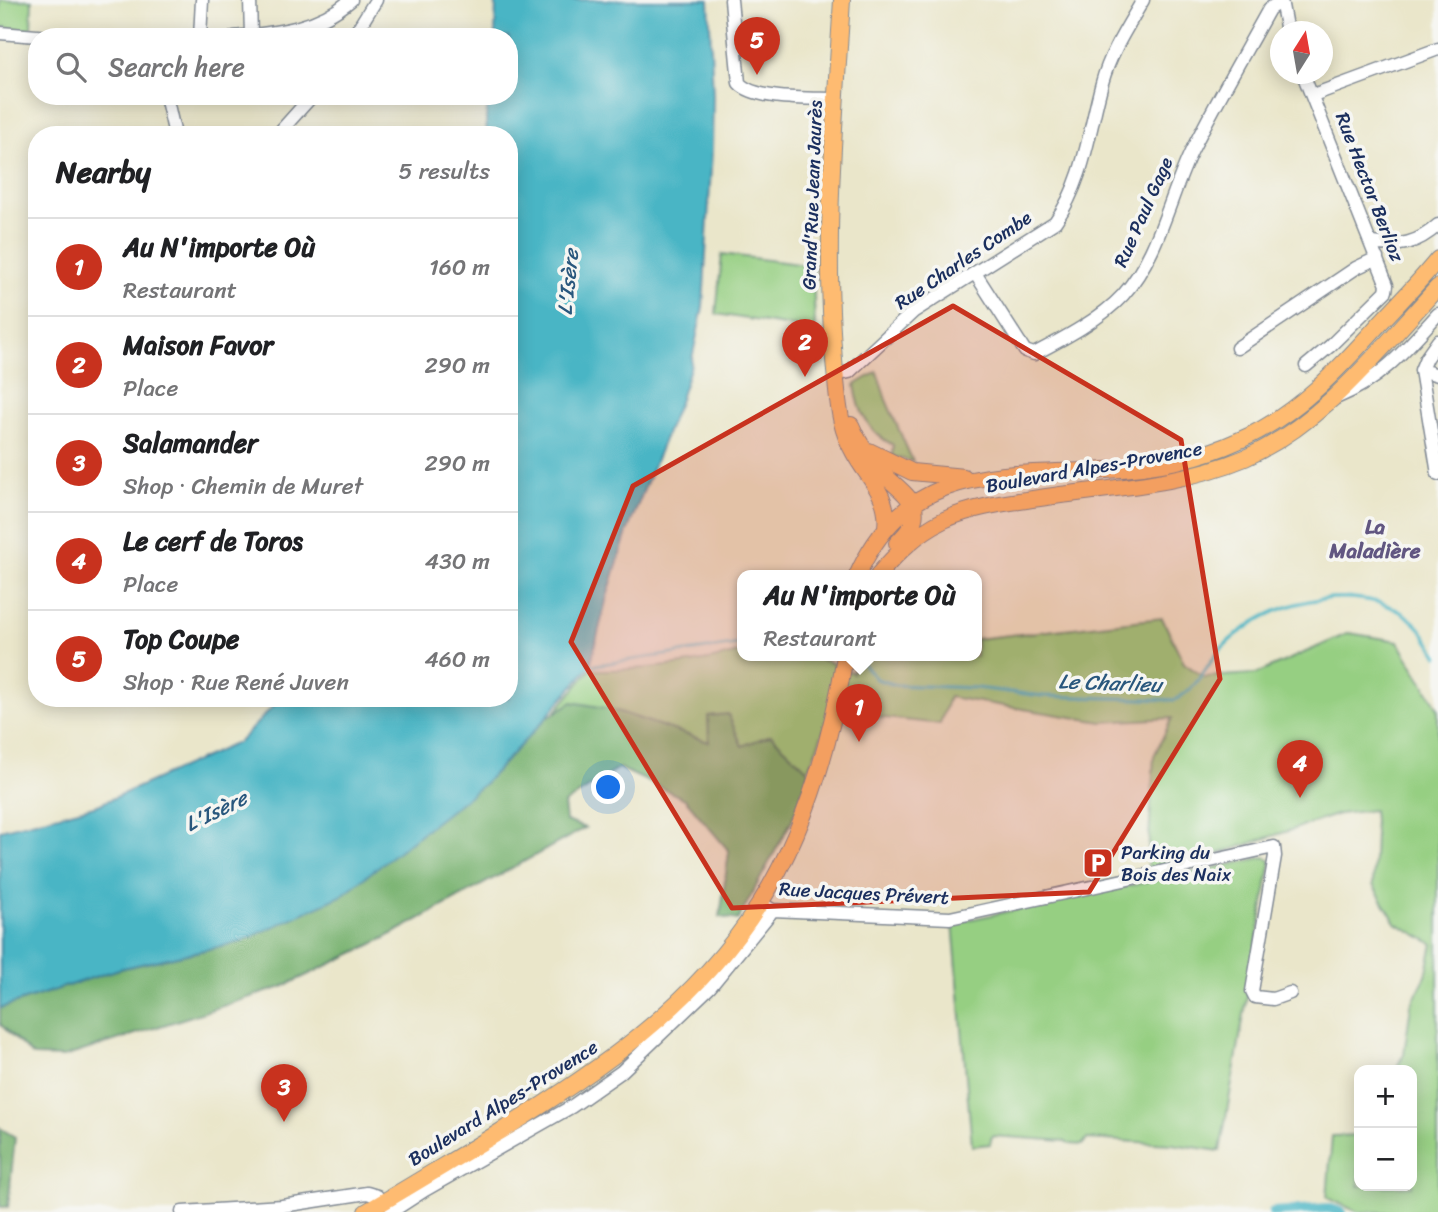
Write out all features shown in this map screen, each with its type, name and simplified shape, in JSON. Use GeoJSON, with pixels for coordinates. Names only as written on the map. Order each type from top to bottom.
{"type":"FeatureCollection","features":[{"type":"Feature","properties":{"kind":"main road","name":"Grand'Rue Jean Jaurès"},"geometry":{"type":"LineString","coordinates":[[836,383],[829,274],[842,0]]}},
{"type":"Feature","properties":{"kind":"main road","name":"Boulevard Alpes-Provence"},"geometry":{"type":"LineString","coordinates":[[861,570],[886,527],[912,504],[938,489],[976,478],[1010,474],[1144,466],[1210,452],[1273,424],[1300,405],[1353,353],[1438,259]]}},
{"type":"Feature","properties":{"kind":"main road","name":"Boulevard Alpes-Provence"},"geometry":{"type":"LineString","coordinates":[[882,570],[898,551],[916,537],[932,526],[966,511],[1167,480],[1205,471],[1271,445],[1331,400],[1438,286]]}},
{"type":"Feature","properties":{"kind":"main road"},"geometry":{"type":"LineString","coordinates":[[836,383],[854,432],[864,449],[879,469],[909,496],[912,504],[911,527],[886,553],[880,570]]}},
{"type":"Feature","properties":{"kind":"main road"},"geometry":{"type":"LineString","coordinates":[[836,383],[842,423],[853,452],[880,491],[886,527]]}},
{"type":"Feature","properties":{"kind":"main road"},"geometry":{"type":"LineString","coordinates":[[864,449],[912,472],[976,478]]}},
{"type":"Feature","properties":{"kind":"main road","name":"Boulevard Alpes-Provence"},"geometry":{"type":"LineString","coordinates":[[366,1212],[387,1208],[615,1056],[658,1020],[767,906],[810,797],[833,724],[844,661]]}},
{"type":"Feature","properties":{"kind":"street"},"geometry":{"type":"LineString","coordinates":[[200,28],[202,0]]}},
{"type":"Feature","properties":{"kind":"street"},"geometry":{"type":"LineString","coordinates":[[250,0],[251,28]]}},
{"type":"Feature","properties":{"kind":"street"},"geometry":{"type":"LineString","coordinates":[[302,28],[333,13],[351,0]]}},
{"type":"Feature","properties":{"kind":"street"},"geometry":{"type":"LineString","coordinates":[[359,28],[376,0]]}},
{"type":"Feature","properties":{"kind":"street"},"geometry":{"type":"LineString","coordinates":[[730,0],[739,83],[744,90],[758,94],[836,99]]}},
{"type":"Feature","properties":{"kind":"street","name":"Rue Charles Combe"},"geometry":{"type":"LineString","coordinates":[[836,383],[914,312],[1055,222],[1069,202],[1103,80],[1121,37],[1143,0]]}},
{"type":"Feature","properties":{"kind":"street"},"geometry":{"type":"LineString","coordinates":[[1281,1],[1285,21]]}},
{"type":"Feature","properties":{"kind":"street","name":"Rue Paul Gage"},"geometry":{"type":"LineString","coordinates":[[975,273],[1025,351],[1034,354],[1070,336],[1122,296],[1138,276],[1150,254],[1193,149],[1269,9],[1281,1]]}},
{"type":"Feature","properties":{"kind":"street"},"geometry":{"type":"LineString","coordinates":[[0,33],[28,35]]}},
{"type":"Feature","properties":{"kind":"street"},"geometry":{"type":"LineString","coordinates":[[1313,95],[1438,49]]}},
{"type":"Feature","properties":{"kind":"street","name":"Rue Hector Berlioz"},"geometry":{"type":"LineString","coordinates":[[1306,366],[1386,290],[1387,285],[1308,84]]}},
{"type":"Feature","properties":{"kind":"street"},"geometry":{"type":"LineString","coordinates":[[168,105],[173,126]]}},
{"type":"Feature","properties":{"kind":"street"},"geometry":{"type":"LineString","coordinates":[[285,126],[305,105]]}},
{"type":"Feature","properties":{"kind":"street"},"geometry":{"type":"LineString","coordinates":[[1372,243],[1400,246],[1415,242],[1438,225]]}},
{"type":"Feature","properties":{"kind":"street"},"geometry":{"type":"LineString","coordinates":[[1237,348],[1356,268],[1377,258]]}},
{"type":"Feature","properties":{"kind":"street"},"geometry":{"type":"LineString","coordinates":[[1331,400],[1354,391],[1388,369],[1438,314]]}},
{"type":"Feature","properties":{"kind":"street"},"geometry":{"type":"LineString","coordinates":[[1437,346],[1426,358],[1422,370],[1438,474]]}},
{"type":"Feature","properties":{"kind":"street"},"geometry":{"type":"LineString","coordinates":[[1422,370],[1438,374]]}},
{"type":"Feature","properties":{"kind":"street","name":"Rue Jacques Prévert"},"geometry":{"type":"LineString","coordinates":[[767,906],[826,914],[950,918],[1274,847],[1275,856],[1252,992],[1255,997],[1273,999],[1290,993]]}},
{"type":"Feature","properties":{"kind":"street"},"geometry":{"type":"LineString","coordinates":[[181,1212],[282,1206],[367,1193],[377,1196],[387,1208]]}},
{"type":"Feature","properties":{"kind":"highlighted area"},"geometry":{"type":"Polygon","coordinates":[[[953,306],[1181,440],[1220,679],[1089,892],[732,908],[571,642],[633,486],[953,306]]]}},
{"type":"Feature","properties":{"kind":"green space"},"geometry":{"type":"Polygon","coordinates":[[[0,0],[32,0],[31,28],[0,27],[0,0]]]}},
{"type":"Feature","properties":{"kind":"green space"},"geometry":{"type":"Polygon","coordinates":[[[722,254],[813,266],[815,330],[716,314],[722,254]]]}},
{"type":"Feature","properties":{"kind":"green space"},"geometry":{"type":"Polygon","coordinates":[[[877,372],[913,462],[892,456],[893,445],[871,428],[862,413],[855,385],[877,372]]]}},
{"type":"Feature","properties":{"kind":"green space"},"geometry":{"type":"Polygon","coordinates":[[[1162,618],[1184,663],[1204,677],[1256,674],[1349,633],[1398,641],[1438,708],[1438,1212],[1358,1212],[1327,1198],[1332,1136],[1354,1135],[1354,1191],[1417,1191],[1417,1065],[1398,1065],[1404,1054],[1411,1005],[1426,976],[1433,944],[1396,923],[1373,885],[1373,810],[1339,814],[1224,852],[1147,872],[1154,756],[1172,718],[1102,722],[949,697],[940,724],[831,712],[811,763],[760,863],[696,813],[684,760],[556,711],[590,670],[667,666],[737,653],[737,661],[827,661],[853,673],[855,661],[982,661],[982,638],[1162,618]]]}},
{"type":"Feature","properties":{"kind":"green space"},"geometry":{"type":"Polygon","coordinates":[[[572,702],[611,709],[709,742],[708,716],[728,714],[742,746],[771,735],[810,772],[792,820],[738,920],[720,917],[729,851],[685,799],[619,768],[564,804],[566,821],[585,828],[385,938],[282,987],[64,1057],[33,1056],[0,1024],[0,1008],[119,969],[240,942],[484,784],[545,719],[572,702]]]}},
{"type":"Feature","properties":{"kind":"green space"},"geometry":{"type":"Polygon","coordinates":[[[1265,857],[1271,861],[1220,1151],[1172,1144],[1087,1139],[1082,1145],[1065,1141],[992,1136],[990,1144],[972,1146],[953,923],[1265,857]]]}},
{"type":"Feature","properties":{"kind":"green space"},"geometry":{"type":"Polygon","coordinates":[[[0,1128],[15,1137],[8,1207],[0,1207],[0,1128]]]}},
{"type":"Feature","properties":{"kind":"water","name":"L'Isère"},"geometry":{"type":"Polygon","coordinates":[[[496,0],[709,0],[712,150],[703,307],[690,368],[627,532],[590,666],[484,784],[341,896],[240,942],[119,969],[0,1008],[0,830],[98,805],[239,742],[272,707],[518,707],[518,126],[486,126],[486,117],[488,105],[518,105],[518,28],[495,28],[496,0]]]}},
{"type":"Feature","properties":{"kind":"waterway","name":"Le Charlieu"},"geometry":{"type":"LineString","coordinates":[[861,661],[876,679],[896,685],[976,688],[1043,696],[1175,700],[1193,686],[1217,653],[1246,628],[1285,608],[1332,598],[1356,598],[1400,611],[1420,628],[1438,656]]}},
{"type":"Feature","properties":{"kind":"waterway","name":"Le Charlieu"},"geometry":{"type":"LineString","coordinates":[[588,666],[737,645]]}},
{"type":"Feature","properties":{"kind":"waterway"},"geometry":{"type":"LineString","coordinates":[[1273,1212],[1328,1208],[1341,1212]]}},
{"type":"Feature","properties":{"kind":"place","name":"Top Coupe"},"geometry":{"type":"Point","coordinates":[757,75]}},
{"type":"Feature","properties":{"kind":"place","name":"Maison Favor"},"geometry":{"type":"Point","coordinates":[805,377]}},
{"type":"Feature","properties":{"kind":"place","name":"Au N'importe Où"},"geometry":{"type":"Point","coordinates":[859,742]}},
{"type":"Feature","properties":{"kind":"place","name":"Le cerf de Toros"},"geometry":{"type":"Point","coordinates":[1300,798]}},
{"type":"Feature","properties":{"kind":"place","name":"Parking du Bois des Naix"},"geometry":{"type":"Point","coordinates":[1098,863]}},
{"type":"Feature","properties":{"kind":"place","name":"Salamander"},"geometry":{"type":"Point","coordinates":[284,1122]}},
{"type":"Feature","properties":{"kind":"district","name":"La Maladière"},"geometry":{"type":"Point","coordinates":[1375,539]}}]}
